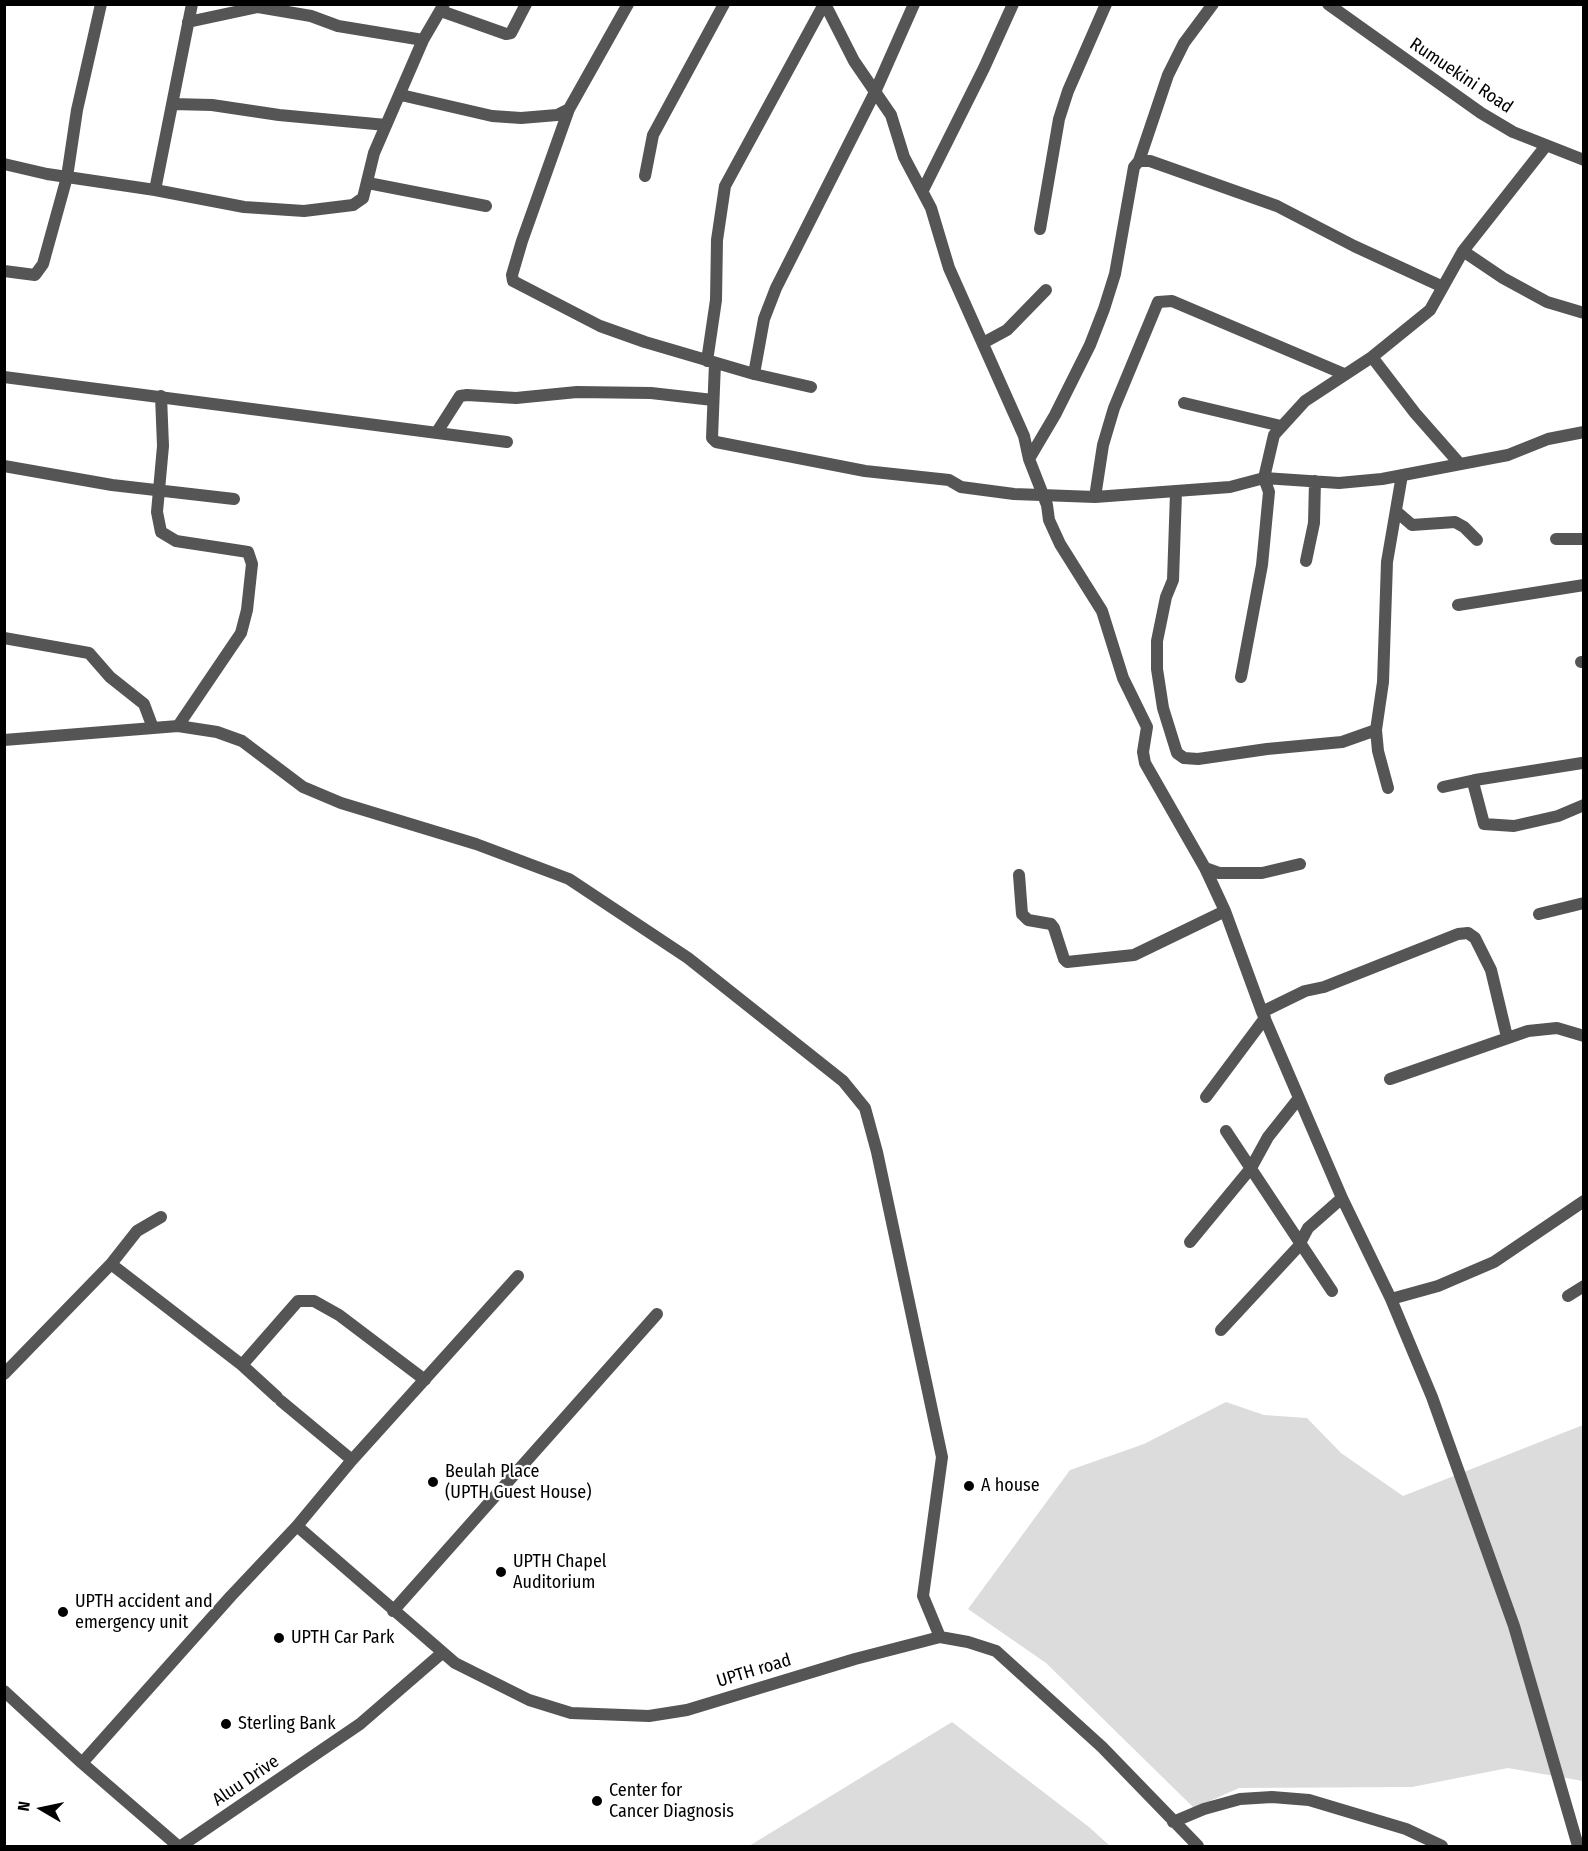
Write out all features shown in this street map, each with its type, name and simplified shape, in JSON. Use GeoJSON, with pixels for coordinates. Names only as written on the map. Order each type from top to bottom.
{"type":"FeatureCollection","features":[{"type":"Feature","properties":{"kind":"street"},"geometry":{"type":"LineString","coordinates":[[4,271],[23,274],[39,272],[67,177],[77,110],[101,4]]}},
{"type":"Feature","properties":{"kind":"street"},"geometry":{"type":"LineString","coordinates":[[155,190],[192,4]]}},
{"type":"Feature","properties":{"kind":"street"},"geometry":{"type":"LineString","coordinates":[[4,164],[244,207],[304,211],[353,206],[363,198],[374,153],[423,40],[443,8],[506,34],[511,33],[526,4]]}},
{"type":"Feature","properties":{"kind":"street"},"geometry":{"type":"LineString","coordinates":[[627,4],[569,109],[522,241],[512,274],[513,281],[600,326],[711,362],[811,387]]}},
{"type":"Feature","properties":{"kind":"street"},"geometry":{"type":"LineString","coordinates":[[645,176],[650,140],[724,4]]}},
{"type":"Feature","properties":{"kind":"street"},"geometry":{"type":"LineString","coordinates":[[825,4],[854,61],[891,116],[904,157],[923,190],[949,268],[1024,436],[1049,520],[1060,544],[1102,611],[1123,678],[1147,727],[1143,752],[1145,763],[1205,868],[1225,911],[1264,1015],[1299,1098],[1342,1198],[1391,1299],[1432,1397],[1514,1626],[1578,1846]]}},
{"type":"Feature","properties":{"kind":"street"},"geometry":{"type":"LineString","coordinates":[[825,4],[725,186],[717,240],[716,300],[711,362],[712,438],[716,442],[865,471],[949,480],[961,487],[1042,495],[1095,497],[1176,493],[1230,487],[1264,478],[1339,483],[1402,475],[1508,455],[1548,440],[1584,432]]}},
{"type":"Feature","properties":{"kind":"street"},"geometry":{"type":"LineString","coordinates":[[754,374],[764,319],[776,288],[875,92],[914,4]]}},
{"type":"Feature","properties":{"kind":"street"},"geometry":{"type":"LineString","coordinates":[[923,190],[1013,4]]}},
{"type":"Feature","properties":{"kind":"street"},"geometry":{"type":"LineString","coordinates":[[1040,229],[1059,119],[1068,91],[1106,4]]}},
{"type":"Feature","properties":{"kind":"street"},"geometry":{"type":"LineString","coordinates":[[1029,459],[1055,415],[1090,345],[1104,309],[1115,274],[1134,167],[1139,161],[1168,75],[1184,43],[1213,4]]}},
{"type":"Feature","properties":{"kind":"street","name":"Rumuekini Road"},"geometry":{"type":"LineString","coordinates":[[1328,4],[1479,112],[1545,147],[1584,160]]}},
{"type":"Feature","properties":{"kind":"street"},"geometry":{"type":"LineString","coordinates":[[188,22],[258,7],[311,16],[338,26],[423,40]]}},
{"type":"Feature","properties":{"kind":"street"},"geometry":{"type":"LineString","coordinates":[[401,94],[492,116],[521,118],[557,115],[569,109]]}},
{"type":"Feature","properties":{"kind":"street"},"geometry":{"type":"LineString","coordinates":[[172,104],[212,105],[287,116],[386,125]]}},
{"type":"Feature","properties":{"kind":"street"},"geometry":{"type":"LineString","coordinates":[[1241,677],[1262,565],[1269,492],[1264,478],[1270,445],[1281,426],[1305,401],[1372,357],[1430,310],[1463,250],[1545,147]]}},
{"type":"Feature","properties":{"kind":"street"},"geometry":{"type":"LineString","coordinates":[[1139,161],[1150,161],[1277,206],[1354,246],[1443,287]]}},
{"type":"Feature","properties":{"kind":"street"},"geometry":{"type":"LineString","coordinates":[[368,183],[486,206]]}},
{"type":"Feature","properties":{"kind":"street"},"geometry":{"type":"LineString","coordinates":[[1463,250],[1503,278],[1547,302],[1584,313]]}},
{"type":"Feature","properties":{"kind":"street"},"geometry":{"type":"LineString","coordinates":[[983,343],[1007,330],[1046,290]]}},
{"type":"Feature","properties":{"kind":"street"},"geometry":{"type":"LineString","coordinates":[[1095,497],[1103,445],[1114,408],[1158,302],[1173,301],[1344,374]]}},
{"type":"Feature","properties":{"kind":"street"},"geometry":{"type":"LineString","coordinates":[[1372,357],[1459,463]]}},
{"type":"Feature","properties":{"kind":"street"},"geometry":{"type":"LineString","coordinates":[[4,377],[507,442]]}},
{"type":"Feature","properties":{"kind":"street"},"geometry":{"type":"LineString","coordinates":[[437,432],[460,396],[467,395],[516,398],[577,392],[651,393],[712,400]]}},
{"type":"Feature","properties":{"kind":"street"},"geometry":{"type":"LineString","coordinates":[[161,396],[164,446],[158,491],[159,525],[164,536],[176,541],[248,552],[251,557],[247,610],[241,633],[178,726]]}},
{"type":"Feature","properties":{"kind":"street"},"geometry":{"type":"LineString","coordinates":[[1184,403],[1281,426]]}},
{"type":"Feature","properties":{"kind":"street"},"geometry":{"type":"LineString","coordinates":[[4,466],[158,491],[234,499]]}},
{"type":"Feature","properties":{"kind":"street"},"geometry":{"type":"LineString","coordinates":[[1388,788],[1378,751],[1376,730],[1383,682],[1388,561],[1402,475]]}},
{"type":"Feature","properties":{"kind":"street"},"geometry":{"type":"LineString","coordinates":[[1306,561],[1314,523],[1315,481]]}},
{"type":"Feature","properties":{"kind":"street"},"geometry":{"type":"LineString","coordinates":[[1176,493],[1173,580],[1166,597],[1158,641],[1158,669],[1163,708],[1177,753],[1184,758],[1198,759],[1267,749],[1342,742],[1376,730]]}},
{"type":"Feature","properties":{"kind":"street"},"geometry":{"type":"LineString","coordinates":[[1397,512],[1412,525],[1455,522],[1464,527],[1476,540]]}},
{"type":"Feature","properties":{"kind":"street"},"geometry":{"type":"LineString","coordinates":[[1556,540],[1584,539]]}},
{"type":"Feature","properties":{"kind":"street"},"geometry":{"type":"LineString","coordinates":[[1458,605],[1584,585]]}},
{"type":"Feature","properties":{"kind":"street"},"geometry":{"type":"LineString","coordinates":[[4,638],[89,653],[110,677],[144,704],[153,728]]}},
{"type":"Feature","properties":{"kind":"street"},"geometry":{"type":"LineString","coordinates":[[4,740],[178,726],[217,732],[242,741],[303,787],[341,804],[476,844],[569,879],[688,958],[843,1081],[865,1108],[878,1152],[942,1457],[923,1596],[940,1637]]}},
{"type":"Feature","properties":{"kind":"street"},"geometry":{"type":"LineString","coordinates":[[1443,787],[1582,763]]}},
{"type":"Feature","properties":{"kind":"street"},"geometry":{"type":"LineString","coordinates":[[1475,780],[1481,819],[1484,824],[1514,826],[1558,816],[1584,805]]}},
{"type":"Feature","properties":{"kind":"street"},"geometry":{"type":"LineString","coordinates":[[1205,868],[1219,873],[1262,873],[1300,864]]}},
{"type":"Feature","properties":{"kind":"street"},"geometry":{"type":"LineString","coordinates":[[1019,875],[1022,914],[1028,920],[1051,924],[1067,962],[1140,953],[1225,911]]}},
{"type":"Feature","properties":{"kind":"street"},"geometry":{"type":"LineString","coordinates":[[1539,914],[1584,903]]}},
{"type":"Feature","properties":{"kind":"street"},"geometry":{"type":"LineString","coordinates":[[1206,1097],[1264,1015],[1305,991],[1324,987],[1458,934],[1468,933],[1475,938],[1491,970],[1507,1037]]}},
{"type":"Feature","properties":{"kind":"street"},"geometry":{"type":"LineString","coordinates":[[1390,1079],[1528,1031],[1557,1028],[1584,1036]]}},
{"type":"Feature","properties":{"kind":"street"},"geometry":{"type":"LineString","coordinates":[[1190,1242],[1251,1168],[1269,1137],[1299,1098]]}},
{"type":"Feature","properties":{"kind":"street"},"geometry":{"type":"LineString","coordinates":[[1226,1131],[1332,1291]]}},
{"type":"Feature","properties":{"kind":"street"},"geometry":{"type":"LineString","coordinates":[[1221,1329],[1300,1242],[1308,1228],[1342,1198]]}},
{"type":"Feature","properties":{"kind":"street"},"geometry":{"type":"LineString","coordinates":[[1391,1299],[1438,1286],[1494,1262],[1584,1201]]}},
{"type":"Feature","properties":{"kind":"street"},"geometry":{"type":"LineString","coordinates":[[4,1374],[111,1264],[137,1231],[161,1217]]}},
{"type":"Feature","properties":{"kind":"street"},"geometry":{"type":"LineString","coordinates":[[111,1264],[242,1365],[352,1460]]}},
{"type":"Feature","properties":{"kind":"street"},"geometry":{"type":"LineString","coordinates":[[82,1763],[231,1596],[297,1526],[352,1460],[518,1276]]}},
{"type":"Feature","properties":{"kind":"street"},"geometry":{"type":"LineString","coordinates":[[1568,1296],[1584,1286]]}},
{"type":"Feature","properties":{"kind":"street"},"geometry":{"type":"LineString","coordinates":[[242,1365],[298,1301],[314,1301],[339,1315],[425,1380]]}},
{"type":"Feature","properties":{"kind":"street"},"geometry":{"type":"LineString","coordinates":[[393,1611],[657,1314]]}},
{"type":"Feature","properties":{"kind":"street","name":"UPTH road"},"geometry":{"type":"LineString","coordinates":[[297,1526],[442,1653],[480,1677],[528,1700],[571,1713],[649,1716],[687,1710],[855,1659],[940,1637],[968,1642],[996,1651],[1102,1748],[1198,1846]]}},
{"type":"Feature","properties":{"kind":"street","name":"Aluu Drive"},"geometry":{"type":"LineString","coordinates":[[179,1846],[360,1724],[442,1653]]}},
{"type":"Feature","properties":{"kind":"street"},"geometry":{"type":"LineString","coordinates":[[4,1691],[82,1763],[179,1846]]}},
{"type":"Feature","properties":{"kind":"street"},"geometry":{"type":"LineString","coordinates":[[1173,1822],[1204,1809],[1240,1799],[1272,1797],[1310,1800],[1406,1830],[1442,1846]]}},
{"type":"Feature","properties":{"kind":"shaded area"},"geometry":{"type":"Polygon","coordinates":[[[1226,1402],[1264,1415],[1307,1418],[1341,1453],[1403,1496],[1583,1425],[1583,1781],[1508,1768],[1412,1787],[1239,1788],[1194,1808],[1046,1663],[968,1609],[1070,1470],[1144,1444],[1226,1402]]]}},
{"type":"Feature","properties":{"kind":"shaded area"},"geometry":{"type":"Polygon","coordinates":[[[952,1722],[1089,1827],[1110,1846],[749,1846],[952,1722]]]}},
{"type":"Feature","properties":{"kind":"place","name":"Beulah Place (UPTH Guest House)"},"geometry":{"type":"Point","coordinates":[433,1482]}},
{"type":"Feature","properties":{"kind":"place","name":"A house"},"geometry":{"type":"Point","coordinates":[969,1486]}},
{"type":"Feature","properties":{"kind":"place","name":"UPTH Chapel Auditorium"},"geometry":{"type":"Point","coordinates":[501,1572]}},
{"type":"Feature","properties":{"kind":"place","name":"UPTH accident and emergency unit"},"geometry":{"type":"Point","coordinates":[63,1612]}},
{"type":"Feature","properties":{"kind":"place","name":"UPTH Car Park"},"geometry":{"type":"Point","coordinates":[279,1638]}},
{"type":"Feature","properties":{"kind":"place","name":"Sterling Bank"},"geometry":{"type":"Point","coordinates":[226,1724]}},
{"type":"Feature","properties":{"kind":"place","name":"Center for Cancer Diagnosis"},"geometry":{"type":"Point","coordinates":[597,1801]}}]}
